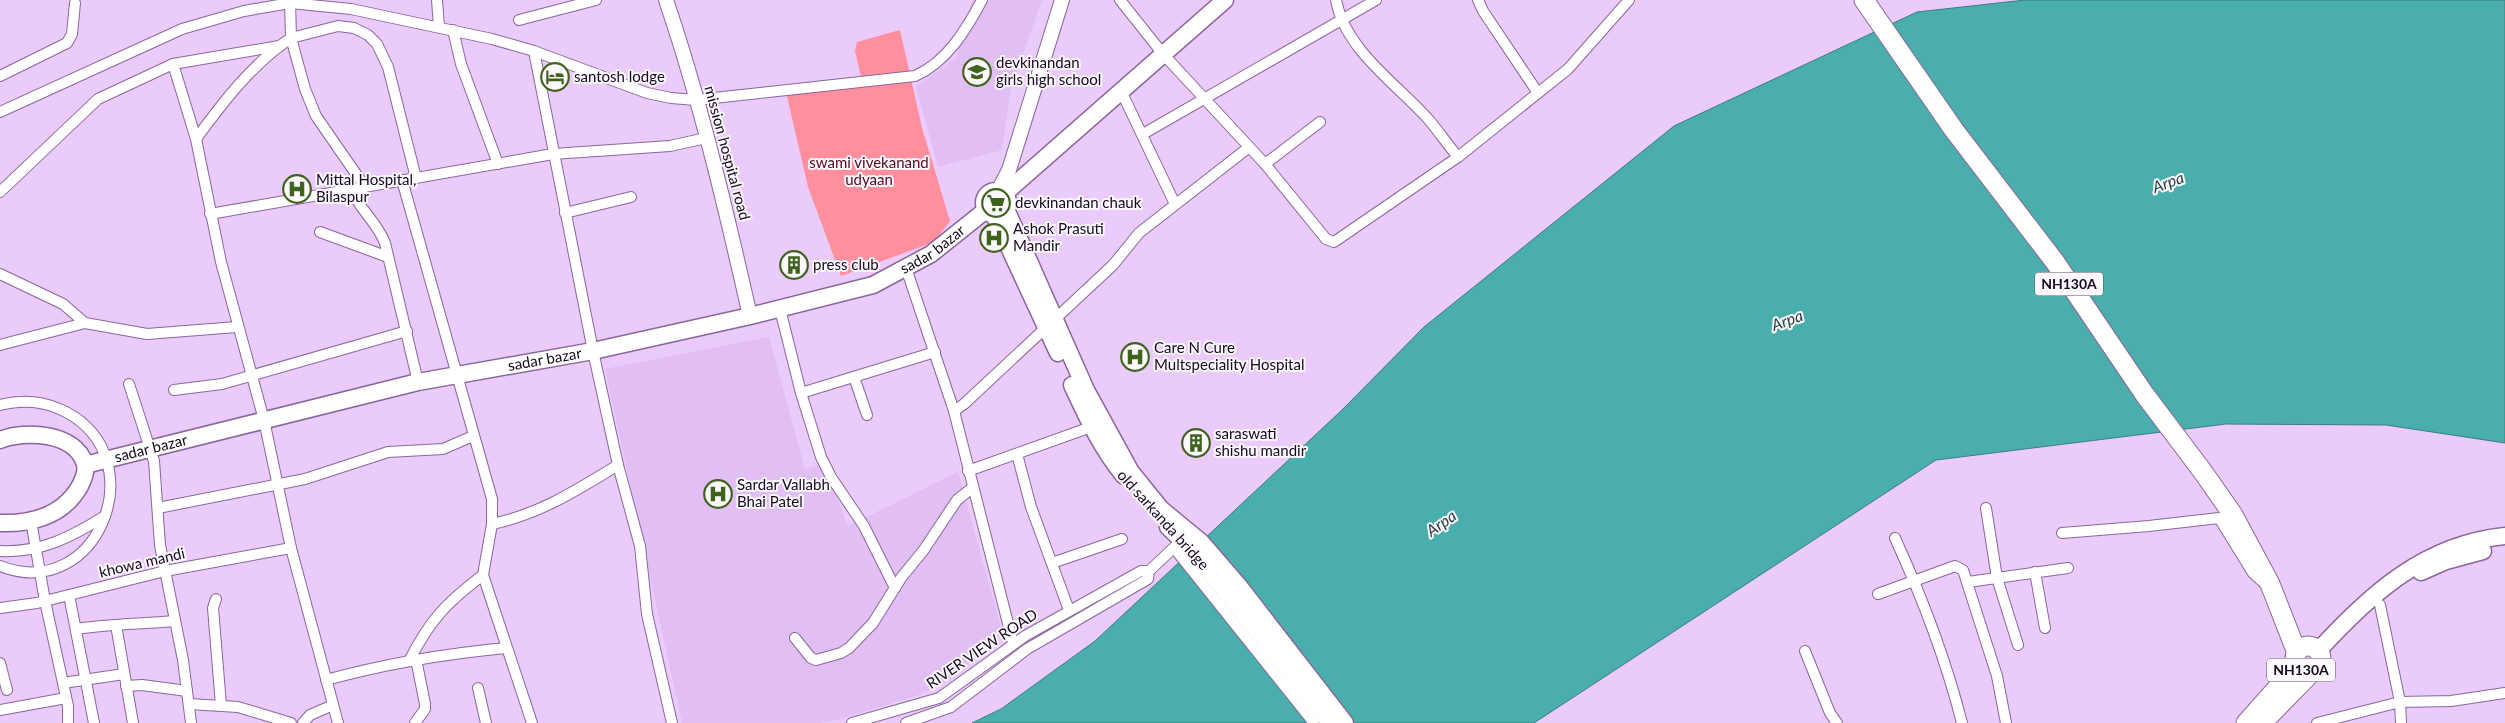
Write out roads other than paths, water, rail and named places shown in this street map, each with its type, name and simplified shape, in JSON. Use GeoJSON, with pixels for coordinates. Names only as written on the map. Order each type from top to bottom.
{"type":"FeatureCollection","features":[{"type":"Feature","properties":{"kind":"highway","name":"NH130A"},"geometry":{"type":"LineString","coordinates":[[1864,0],[1954,130],[2055,262],[2145,394],[2233,515],[2310,658]]}},
{"type":"Feature","properties":{"kind":"highway","name":"NH130A"},"geometry":{"type":"LineString","coordinates":[[2246,723],[2310,658]]}},
{"type":"Feature","properties":{"kind":"highway","name":"NH130A"},"geometry":{"type":"LineString","coordinates":[[2262,723],[2310,658]]}},
{"type":"Feature","properties":{"kind":"main road","name":"sadar bazar"},"geometry":{"type":"LineString","coordinates":[[85,465],[418,382],[593,351],[780,309],[874,285],[931,254],[998,204],[1162,54],[1225,0]]}},
{"type":"Feature","properties":{"kind":"main road","name":"old sarkanda bridge"},"geometry":{"type":"LineString","coordinates":[[998,204],[1052,324],[1091,427],[1110,459],[1146,504],[1187,545],[1330,723]]}},
{"type":"Feature","properties":{"kind":"main road"},"geometry":{"type":"LineString","coordinates":[[1052,324],[1131,472],[1187,545],[1239,586],[1345,723]]}},
{"type":"Feature","properties":{"kind":"main road"},"geometry":{"type":"LineString","coordinates":[[0,440],[20,434],[36,433],[52,436],[76,451],[85,465],[85,475],[74,496],[48,516],[32,521],[0,523]]}},
{"type":"Feature","properties":{"kind":"main road"},"geometry":{"type":"LineString","coordinates":[[2310,658],[2345,623],[2416,564],[2455,547],[2505,536]]}},
{"type":"Feature","properties":{"kind":"main road"},"geometry":{"type":"LineString","coordinates":[[2310,658],[2421,572],[2446,561],[2505,547]]}},
{"type":"Feature","properties":{"kind":"street"},"geometry":{"type":"LineString","coordinates":[[437,0],[440,27]]}},
{"type":"Feature","properties":{"kind":"street"},"geometry":{"type":"LineString","coordinates":[[519,20],[596,0]]}},
{"type":"Feature","properties":{"kind":"street","name":"mission hospital road"},"geometry":{"type":"LineString","coordinates":[[666,0],[686,58],[716,170],[750,316]]}},
{"type":"Feature","properties":{"kind":"street"},"geometry":{"type":"LineString","coordinates":[[0,112],[182,28],[290,1],[351,9],[453,30],[534,51],[647,93],[696,100],[915,76],[925,71],[952,47],[968,27],[982,0]]}},
{"type":"Feature","properties":{"kind":"street"},"geometry":{"type":"LineString","coordinates":[[998,204],[1062,0]]}},
{"type":"Feature","properties":{"kind":"street"},"geometry":{"type":"LineString","coordinates":[[1120,0],[1162,54],[1265,164],[1326,240],[1334,242],[1458,157],[1538,94],[1568,68],[1629,0]]}},
{"type":"Feature","properties":{"kind":"street"},"geometry":{"type":"LineString","coordinates":[[1336,0],[1341,20],[1361,50],[1429,120],[1458,157]]}},
{"type":"Feature","properties":{"kind":"street"},"geometry":{"type":"LineString","coordinates":[[1143,134],[1376,0]]}},
{"type":"Feature","properties":{"kind":"street"},"geometry":{"type":"LineString","coordinates":[[1478,0],[1483,11],[1538,94]]}},
{"type":"Feature","properties":{"kind":"street"},"geometry":{"type":"LineString","coordinates":[[290,1],[291,38],[305,89],[316,116],[365,187]]}},
{"type":"Feature","properties":{"kind":"street"},"geometry":{"type":"LineString","coordinates":[[0,76],[67,43],[72,34],[75,3]]}},
{"type":"Feature","properties":{"kind":"street"},"geometry":{"type":"LineString","coordinates":[[196,139],[233,92],[279,46],[291,38],[338,26],[354,28],[368,35],[377,44],[388,67],[416,178]]}},
{"type":"Feature","properties":{"kind":"street"},"geometry":{"type":"LineString","coordinates":[[453,30],[461,64],[498,164]]}},
{"type":"Feature","properties":{"kind":"street"},"geometry":{"type":"LineString","coordinates":[[0,192],[98,99],[173,64],[245,50],[279,46]]}},
{"type":"Feature","properties":{"kind":"street"},"geometry":{"type":"LineString","coordinates":[[534,51],[593,351],[618,465],[640,546],[647,614],[672,723]]}},
{"type":"Feature","properties":{"kind":"street"},"geometry":{"type":"LineString","coordinates":[[173,64],[196,139],[210,214],[237,327],[264,420],[291,548],[338,723]]}},
{"type":"Feature","properties":{"kind":"street"},"geometry":{"type":"LineString","coordinates":[[1121,92],[1143,134],[1175,204]]}},
{"type":"Feature","properties":{"kind":"street"},"geometry":{"type":"LineString","coordinates":[[1265,164],[1320,122]]}},
{"type":"Feature","properties":{"kind":"street"},"geometry":{"type":"LineString","coordinates":[[210,214],[553,154],[670,146],[706,138]]}},
{"type":"Feature","properties":{"kind":"street"},"geometry":{"type":"LineString","coordinates":[[954,411],[1052,324],[1113,265],[1139,234],[1248,148]]}},
{"type":"Feature","properties":{"kind":"street"},"geometry":{"type":"LineString","coordinates":[[402,180],[492,499],[492,524],[483,575],[532,723]]}},
{"type":"Feature","properties":{"kind":"street"},"geometry":{"type":"LineString","coordinates":[[351,189],[356,202],[379,228],[388,257],[418,382]]}},
{"type":"Feature","properties":{"kind":"street"},"geometry":{"type":"LineString","coordinates":[[565,213],[631,197]]}},
{"type":"Feature","properties":{"kind":"street"},"geometry":{"type":"LineString","coordinates":[[320,232],[388,257]]}},
{"type":"Feature","properties":{"kind":"street"},"geometry":{"type":"LineString","coordinates":[[906,268],[954,411],[1013,644]]}},
{"type":"Feature","properties":{"kind":"street"},"geometry":{"type":"LineString","coordinates":[[0,274],[63,304],[85,323]]}},
{"type":"Feature","properties":{"kind":"street"},"geometry":{"type":"LineString","coordinates":[[780,309],[801,393],[826,469],[864,526],[895,588]]}},
{"type":"Feature","properties":{"kind":"street"},"geometry":{"type":"LineString","coordinates":[[0,345],[85,323],[147,334],[237,327]]}},
{"type":"Feature","properties":{"kind":"street"},"geometry":{"type":"LineString","coordinates":[[174,390],[201,388],[251,376],[406,331]]}},
{"type":"Feature","properties":{"kind":"street"},"geometry":{"type":"LineString","coordinates":[[801,393],[935,352]]}},
{"type":"Feature","properties":{"kind":"street"},"geometry":{"type":"LineString","coordinates":[[854,377],[867,414]]}},
{"type":"Feature","properties":{"kind":"street"},"geometry":{"type":"LineString","coordinates":[[129,384],[151,449],[160,545],[175,621],[191,723]]}},
{"type":"Feature","properties":{"kind":"street"},"geometry":{"type":"LineString","coordinates":[[0,405],[16,401],[36,401],[63,411],[90,428],[98,439],[106,460],[111,492],[106,516],[93,541],[82,553],[57,569],[40,573],[0,566]]}},
{"type":"Feature","properties":{"kind":"street"},"geometry":{"type":"LineString","coordinates":[[968,471],[1091,427]]}},
{"type":"Feature","properties":{"kind":"street"},"geometry":{"type":"LineString","coordinates":[[158,508],[305,479],[388,452],[443,449],[473,436]]}},
{"type":"Feature","properties":{"kind":"street"},"geometry":{"type":"LineString","coordinates":[[1017,454],[1031,507],[1070,610]]}},
{"type":"Feature","properties":{"kind":"street"},"geometry":{"type":"LineString","coordinates":[[492,524],[528,515],[549,506],[618,465]]}},
{"type":"Feature","properties":{"kind":"street"},"geometry":{"type":"LineString","coordinates":[[795,638],[810,658],[816,660],[841,653],[860,638],[873,623],[895,588],[958,500],[972,488]]}},
{"type":"Feature","properties":{"kind":"street"},"geometry":{"type":"LineString","coordinates":[[1986,508],[1997,578],[2018,645]]}},
{"type":"Feature","properties":{"kind":"street"},"geometry":{"type":"LineString","coordinates":[[0,552],[36,550],[75,535],[106,516]]}},
{"type":"Feature","properties":{"kind":"street"},"geometry":{"type":"LineString","coordinates":[[2062,533],[2219,518],[2253,573],[2263,582],[2269,583]]}},
{"type":"Feature","properties":{"kind":"street"},"geometry":{"type":"LineString","coordinates":[[32,521],[45,601],[66,698],[68,723]]}},
{"type":"Feature","properties":{"kind":"street"},"geometry":{"type":"LineString","coordinates":[[1052,563],[1122,538]]}},
{"type":"Feature","properties":{"kind":"street"},"geometry":{"type":"LineString","coordinates":[[1895,538],[1915,582],[1955,695],[1962,723]]}},
{"type":"Feature","properties":{"kind":"street"},"geometry":{"type":"LineString","coordinates":[[1187,545],[1314,723]]}},
{"type":"Feature","properties":{"kind":"street","name":"RIVER VIEW ROAD"},"geometry":{"type":"LineString","coordinates":[[852,723],[939,698],[1013,644],[1141,571],[1149,571],[1187,545]]}},
{"type":"Feature","properties":{"kind":"street","name":"khowa mandi"},"geometry":{"type":"LineString","coordinates":[[0,608],[45,601],[165,571],[291,548]]}},
{"type":"Feature","properties":{"kind":"street"},"geometry":{"type":"LineString","coordinates":[[1878,594],[1955,566],[1964,572],[1997,676],[2006,723]]}},
{"type":"Feature","properties":{"kind":"street"},"geometry":{"type":"LineString","coordinates":[[1968,582],[2068,568]]}},
{"type":"Feature","properties":{"kind":"street","name":"RIVER VIEW ROAD"},"geometry":{"type":"LineString","coordinates":[[906,723],[951,707],[1027,649],[1148,579],[1149,571]]}},
{"type":"Feature","properties":{"kind":"street"},"geometry":{"type":"LineString","coordinates":[[2034,572],[2045,628]]}},
{"type":"Feature","properties":{"kind":"street"},"geometry":{"type":"LineString","coordinates":[[415,723],[425,709],[425,704],[412,660],[425,629],[446,606],[483,575]]}},
{"type":"Feature","properties":{"kind":"street"},"geometry":{"type":"LineString","coordinates":[[69,595],[94,723]]}},
{"type":"Feature","properties":{"kind":"street"},"geometry":{"type":"LineString","coordinates":[[216,599],[213,608],[221,705]]}},
{"type":"Feature","properties":{"kind":"street"},"geometry":{"type":"LineString","coordinates":[[2380,605],[2400,702],[2402,723]]}},
{"type":"Feature","properties":{"kind":"street"},"geometry":{"type":"LineString","coordinates":[[76,629],[175,621]]}},
{"type":"Feature","properties":{"kind":"street"},"geometry":{"type":"LineString","coordinates":[[116,625],[133,723]]}},
{"type":"Feature","properties":{"kind":"street"},"geometry":{"type":"LineString","coordinates":[[326,680],[439,654],[506,648]]}},
{"type":"Feature","properties":{"kind":"street"},"geometry":{"type":"LineString","coordinates":[[1805,652],[1830,713],[1837,723]]}},
{"type":"Feature","properties":{"kind":"street"},"geometry":{"type":"LineString","coordinates":[[0,663],[7,690]]}},
{"type":"Feature","properties":{"kind":"street"},"geometry":{"type":"LineString","coordinates":[[62,683],[124,674]]}},
{"type":"Feature","properties":{"kind":"street"},"geometry":{"type":"LineString","coordinates":[[126,686],[142,685],[187,691]]}},
{"type":"Feature","properties":{"kind":"street"},"geometry":{"type":"LineString","coordinates":[[478,688],[486,723]]}},
{"type":"Feature","properties":{"kind":"street"},"geometry":{"type":"LineString","coordinates":[[2317,723],[2400,702],[2452,701],[2505,693]]}},
{"type":"Feature","properties":{"kind":"street"},"geometry":{"type":"LineString","coordinates":[[0,710],[66,698]]}},
{"type":"Feature","properties":{"kind":"street"},"geometry":{"type":"LineString","coordinates":[[189,704],[221,705],[291,723]]}},
{"type":"Feature","properties":{"kind":"street"},"geometry":{"type":"LineString","coordinates":[[303,723],[310,715],[333,706]]}},
{"type":"Feature","properties":{"kind":"water","name":"Arpa"},"geometry":{"type":"Polygon","coordinates":[[[2025,0],[2505,0],[2505,443],[2386,425],[2226,424],[1936,460],[1534,723],[972,723],[1001,709],[1095,641],[1342,410],[1424,327],[1674,126],[1917,12],[2025,0]]]}},
{"type":"Feature","properties":{"kind":"place","name":"devkinandan girls high school"},"geometry":{"type":"Point","coordinates":[977,72]}},
{"type":"Feature","properties":{"kind":"place","name":"santosh lodge"},"geometry":{"type":"Point","coordinates":[555,77]}},
{"type":"Feature","properties":{"kind":"place","name":"Mittal Hospital, Bilaspur"},"geometry":{"type":"Point","coordinates":[297,189]}},
{"type":"Feature","properties":{"kind":"place","name":"devkinandan chauk"},"geometry":{"type":"Point","coordinates":[996,203]}},
{"type":"Feature","properties":{"kind":"place","name":"Ashok Prasuti Mandir"},"geometry":{"type":"Point","coordinates":[994,238]}},
{"type":"Feature","properties":{"kind":"place","name":"press club"},"geometry":{"type":"Point","coordinates":[794,265]}},
{"type":"Feature","properties":{"kind":"place","name":"Care N Cure Multspeciality Hospital"},"geometry":{"type":"Point","coordinates":[1135,357]}},
{"type":"Feature","properties":{"kind":"place","name":"saraswati shishu mandir"},"geometry":{"type":"Point","coordinates":[1196,443]}},
{"type":"Feature","properties":{"kind":"place","name":"Sardar Vallabh Bhai Patel"},"geometry":{"type":"Point","coordinates":[718,494]}},
{"type":"Feature","properties":{"kind":"park label","name":"swami vivekanand udyaan"},"geometry":{"type":"Point","coordinates":[869,172]}}]}
